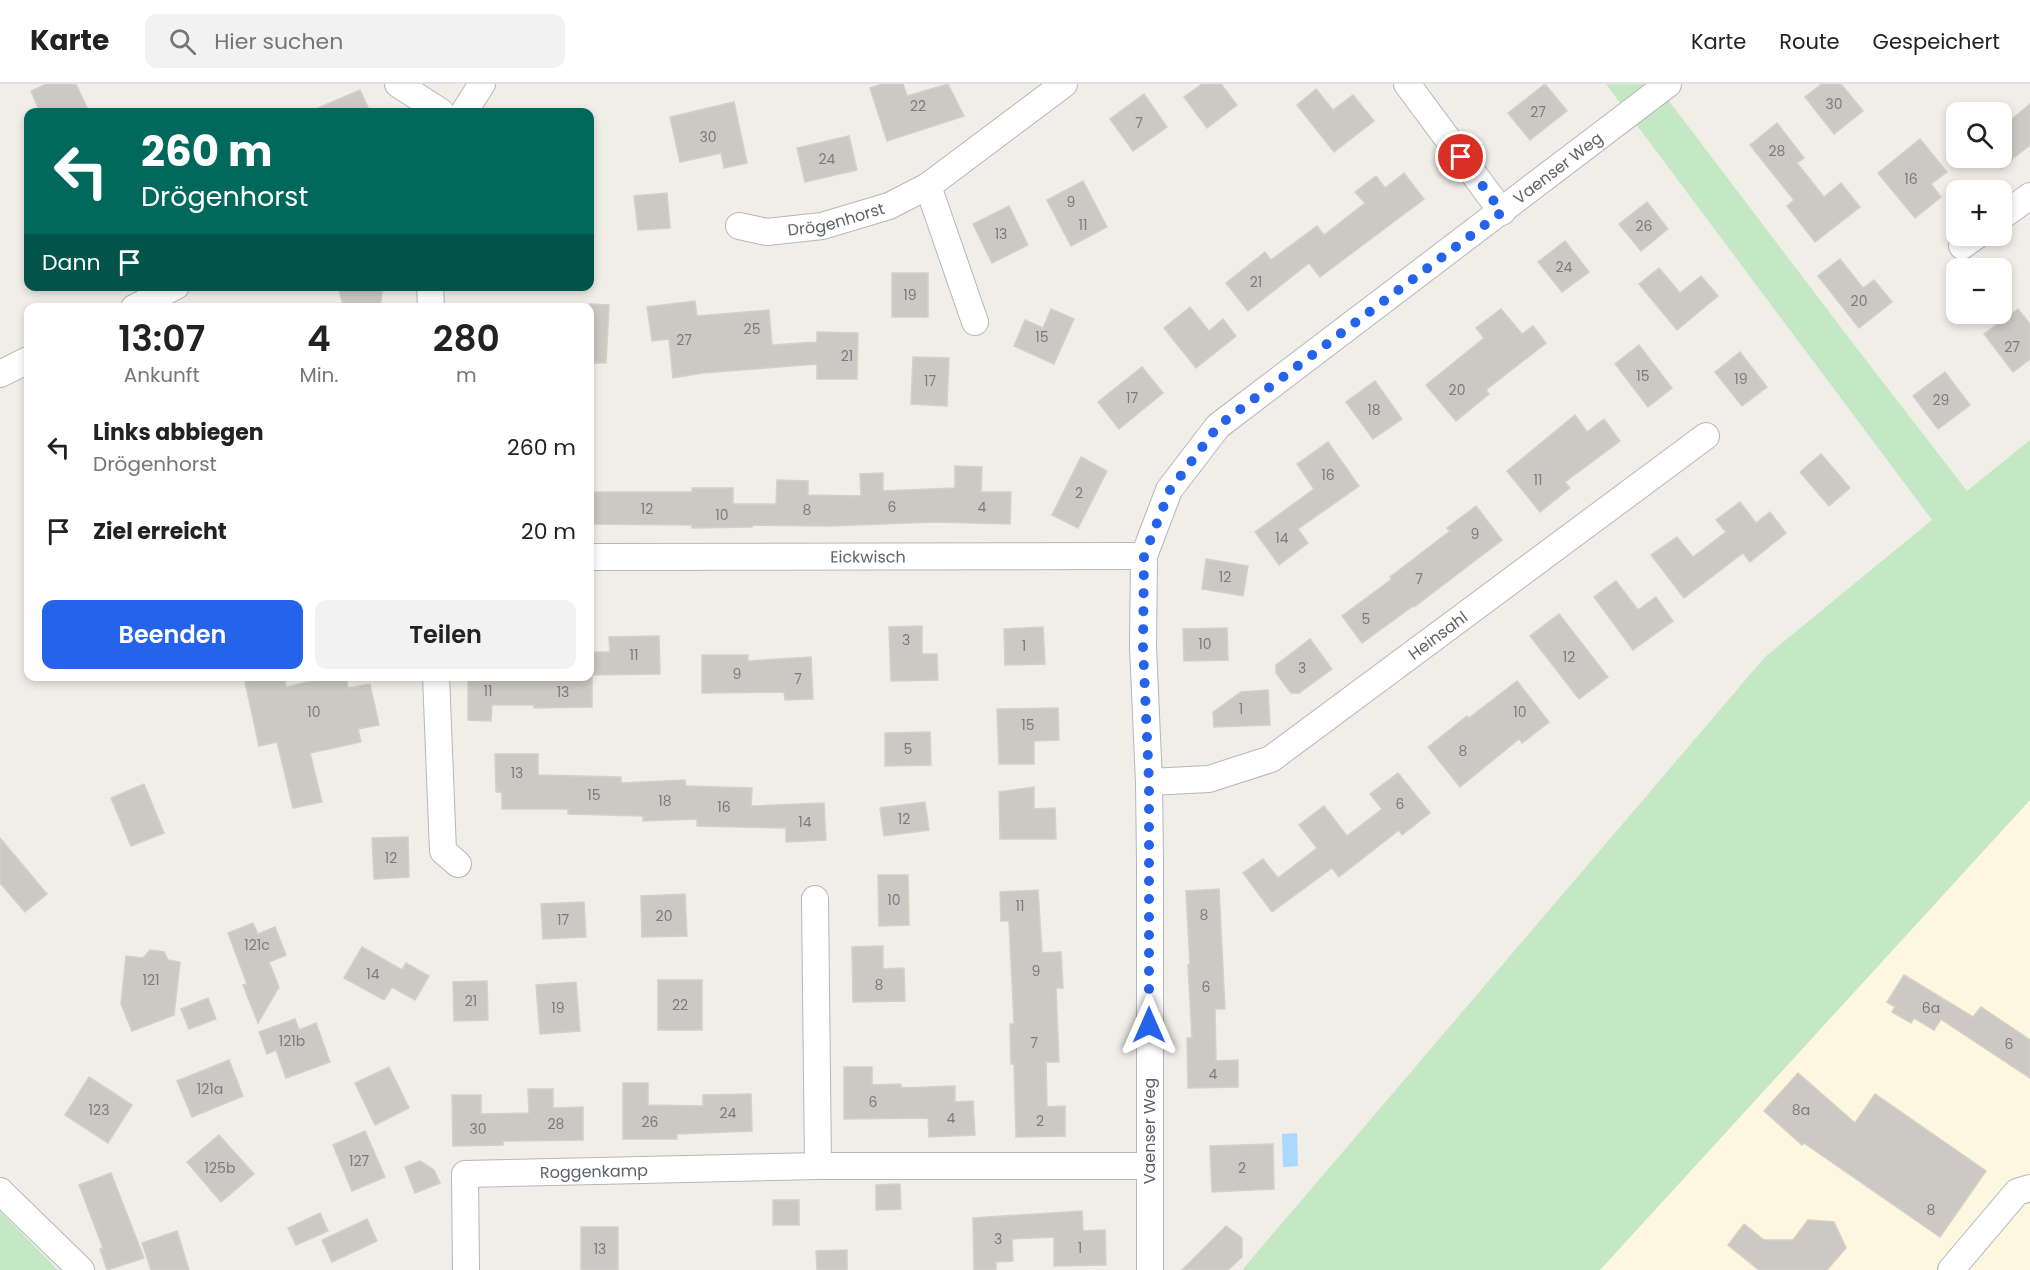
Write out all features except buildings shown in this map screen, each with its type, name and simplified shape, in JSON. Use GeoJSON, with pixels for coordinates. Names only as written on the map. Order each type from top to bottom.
{"type":"FeatureCollection","features":[{"type":"Feature","properties":{"kind":"street"},"geometry":{"type":"LineString","coordinates":[[398,84],[435,108]]}},
{"type":"Feature","properties":{"kind":"street"},"geometry":{"type":"LineString","coordinates":[[467,108],[482,84]]}},
{"type":"Feature","properties":{"kind":"street","name":"Drögenhorst"},"geometry":{"type":"LineString","coordinates":[[739,225],[767,232],[822,226],[889,206],[928,186],[1064,84]]}},
{"type":"Feature","properties":{"kind":"street"},"geometry":{"type":"LineString","coordinates":[[1407,84],[1502,212]]}},
{"type":"Feature","properties":{"kind":"street","name":"Vaenser Weg"},"geometry":{"type":"LineString","coordinates":[[1150,1270],[1149,782],[1143,647],[1144,556],[1170,490],[1218,426],[1668,84]]}},
{"type":"Feature","properties":{"kind":"street"},"geometry":{"type":"LineString","coordinates":[[928,186],[975,322]]}},
{"type":"Feature","properties":{"kind":"street"},"geometry":{"type":"LineString","coordinates":[[2012,209],[2030,195]]}},
{"type":"Feature","properties":{"kind":"street"},"geometry":{"type":"LineString","coordinates":[[144,303],[166,291]]}},
{"type":"Feature","properties":{"kind":"street"},"geometry":{"type":"LineString","coordinates":[[0,374],[24,362]]}},
{"type":"Feature","properties":{"kind":"street","name":"Heinsahl"},"geometry":{"type":"LineString","coordinates":[[1149,782],[1209,779],[1271,759],[1706,435]]}},
{"type":"Feature","properties":{"kind":"street","name":"Eickwisch"},"geometry":{"type":"LineString","coordinates":[[594,557],[1144,556]]}},
{"type":"Feature","properties":{"kind":"street"},"geometry":{"type":"LineString","coordinates":[[436,681],[443,851],[458,864]]}},
{"type":"Feature","properties":{"kind":"street"},"geometry":{"type":"LineString","coordinates":[[815,899],[818,1166]]}},
{"type":"Feature","properties":{"kind":"street","name":"Roggenkamp"},"geometry":{"type":"LineString","coordinates":[[466,1270],[465,1174],[818,1166],[1149,1166]]}},
{"type":"Feature","properties":{"kind":"street"},"geometry":{"type":"LineString","coordinates":[[1951,1270],[2017,1192],[2030,1188]]}},
{"type":"Feature","properties":{"kind":"street"},"geometry":{"type":"LineString","coordinates":[[0,1191],[81,1270]]}},
{"type":"Feature","properties":{"kind":"shaded area"},"geometry":{"type":"Polygon","coordinates":[[[2030,800],[2030,1270],[1600,1270],[2030,800]]]}},
{"type":"Feature","properties":{"kind":"green space"},"geometry":{"type":"Polygon","coordinates":[[[1606,84],[1656,84],[1967,491],[2030,440],[2030,800],[1600,1270],[1242,1270],[1765,657],[1932,520],[1606,84]]]}},
{"type":"Feature","properties":{"kind":"green space"},"geometry":{"type":"Polygon","coordinates":[[[0,1211],[58,1270],[0,1270],[0,1211]]]}},
{"type":"Feature","properties":{"kind":"water"},"geometry":{"type":"Polygon","coordinates":[[[1297,1133],[1298,1166],[1283,1167],[1282,1134],[1297,1133]]]}},
{"type":"Feature","properties":{"kind":"route"},"geometry":{"type":"LineString","coordinates":[[1149,1025],[1150,860],[1143,647],[1144,556],[1170,490],[1218,426],[1502,212],[1461,157]]}}]}
